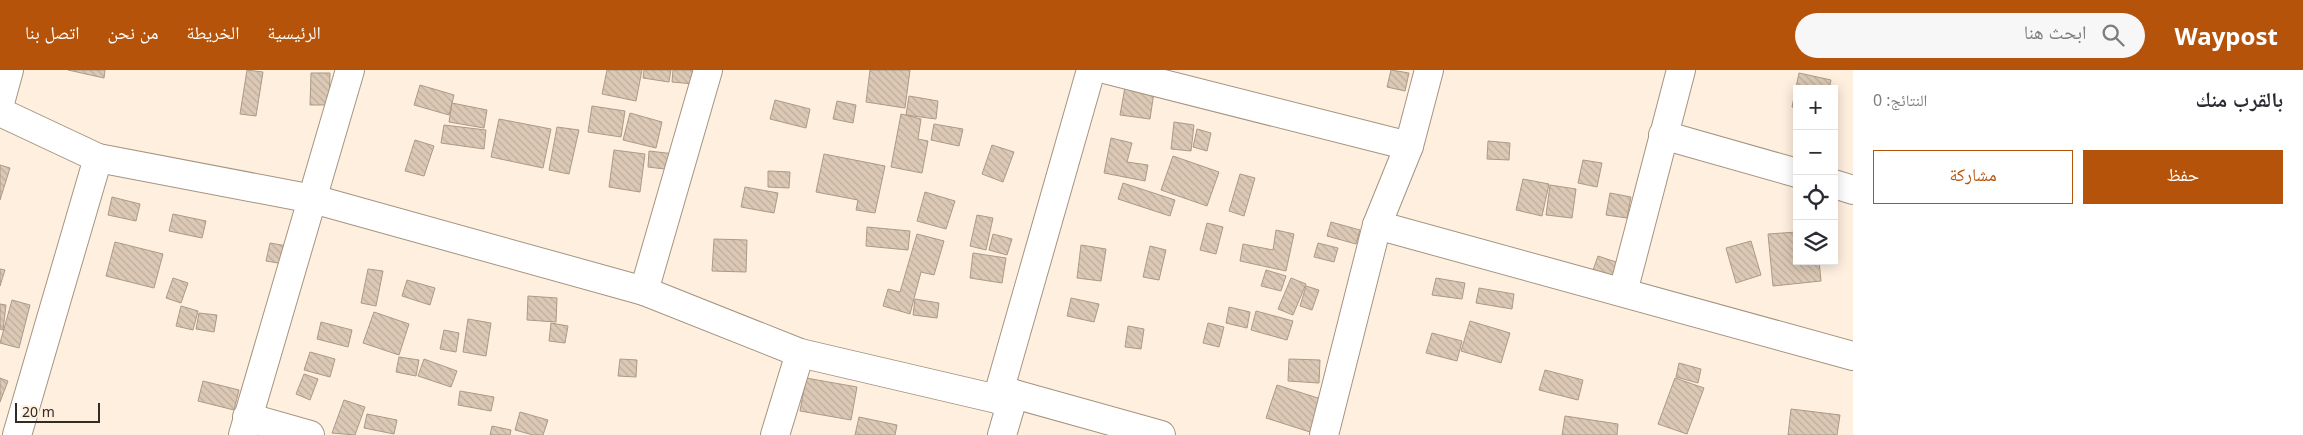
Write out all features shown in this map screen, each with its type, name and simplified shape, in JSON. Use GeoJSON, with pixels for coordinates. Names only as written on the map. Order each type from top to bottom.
{"type":"FeatureCollection","features":[{"type":"Feature","properties":{"kind":"street"},"geometry":{"type":"LineString","coordinates":[[0,103],[9,70]]}},
{"type":"Feature","properties":{"kind":"street"},"geometry":{"type":"LineString","coordinates":[[310,435],[245,426],[350,70]]}},
{"type":"Feature","properties":{"kind":"street"},"geometry":{"type":"LineString","coordinates":[[644,291],[708,70]]}},
{"type":"Feature","properties":{"kind":"street"},"geometry":{"type":"LineString","coordinates":[[1002,435],[1006,396],[1091,70]]}},
{"type":"Feature","properties":{"kind":"street"},"geometry":{"type":"LineString","coordinates":[[1108,70],[1409,146]]}},
{"type":"Feature","properties":{"kind":"street"},"geometry":{"type":"LineString","coordinates":[[1324,435],[1377,224],[1409,146],[1429,70]]}},
{"type":"Feature","properties":{"kind":"street"},"geometry":{"type":"LineString","coordinates":[[1623,292],[1681,70]]}},
{"type":"Feature","properties":{"kind":"street"},"geometry":{"type":"LineString","coordinates":[[0,112],[98,158],[313,199],[644,291],[800,353],[1006,396],[1161,435]]}},
{"type":"Feature","properties":{"kind":"street"},"geometry":{"type":"LineString","coordinates":[[1663,135],[1793,172]]}},
{"type":"Feature","properties":{"kind":"street"},"geometry":{"type":"LineString","coordinates":[[17,435],[98,158]]}},
{"type":"Feature","properties":{"kind":"street"},"geometry":{"type":"LineString","coordinates":[[1838,185],[1853,190]]}},
{"type":"Feature","properties":{"kind":"street"},"geometry":{"type":"LineString","coordinates":[[1377,224],[1853,356]]}},
{"type":"Feature","properties":{"kind":"street"},"geometry":{"type":"LineString","coordinates":[[775,435],[800,353]]}},
{"type":"Feature","properties":{"kind":"building"},"geometry":{"type":"Polygon","coordinates":[[[68,70],[105,70],[104,78],[68,70]]]}},
{"type":"Feature","properties":{"kind":"building"},"geometry":{"type":"Polygon","coordinates":[[[247,70],[263,72],[256,116],[240,114],[247,70]]]}},
{"type":"Feature","properties":{"kind":"building"},"geometry":{"type":"Polygon","coordinates":[[[607,70],[642,70],[636,101],[602,94],[607,70]]]}},
{"type":"Feature","properties":{"kind":"building"},"geometry":{"type":"Polygon","coordinates":[[[644,70],[671,70],[669,82],[643,78],[644,70]]]}},
{"type":"Feature","properties":{"kind":"building"},"geometry":{"type":"Polygon","coordinates":[[[673,70],[695,70],[694,84],[672,82],[673,70]]]}},
{"type":"Feature","properties":{"kind":"building"},"geometry":{"type":"Polygon","coordinates":[[[870,70],[910,70],[905,108],[866,102],[870,70]]]}},
{"type":"Feature","properties":{"kind":"building"},"geometry":{"type":"Polygon","coordinates":[[[1391,70],[1409,73],[1405,91],[1387,87],[1391,70]]]}},
{"type":"Feature","properties":{"kind":"building"},"geometry":{"type":"Polygon","coordinates":[[[311,73],[330,73],[329,105],[310,105],[311,73]]]}},
{"type":"Feature","properties":{"kind":"building"},"geometry":{"type":"Polygon","coordinates":[[[1799,73],[1831,80],[1830,85],[1797,85],[1799,73]]]}},
{"type":"Feature","properties":{"kind":"building"},"geometry":{"type":"Polygon","coordinates":[[[420,85],[454,95],[449,115],[414,105],[420,85]]]}},
{"type":"Feature","properties":{"kind":"building"},"geometry":{"type":"Polygon","coordinates":[[[1125,87],[1154,92],[1150,119],[1120,115],[1125,87]]]}},
{"type":"Feature","properties":{"kind":"building"},"geometry":{"type":"Polygon","coordinates":[[[909,96],[938,101],[936,119],[906,115],[909,96]]]}},
{"type":"Feature","properties":{"kind":"building"},"geometry":{"type":"Polygon","coordinates":[[[775,100],[810,109],[806,128],[770,119],[775,100]]]}},
{"type":"Feature","properties":{"kind":"building"},"geometry":{"type":"Polygon","coordinates":[[[837,101],[856,105],[853,123],[833,119],[837,101]]]}},
{"type":"Feature","properties":{"kind":"building"},"geometry":{"type":"Polygon","coordinates":[[[452,103],[487,110],[484,128],[449,122],[452,103]]]}},
{"type":"Feature","properties":{"kind":"building"},"geometry":{"type":"Polygon","coordinates":[[[592,106],[625,111],[621,137],[588,132],[592,106]]]}},
{"type":"Feature","properties":{"kind":"building"},"geometry":{"type":"Polygon","coordinates":[[[630,113],[662,122],[656,148],[623,140],[630,113]]]}},
{"type":"Feature","properties":{"kind":"building"},"geometry":{"type":"Polygon","coordinates":[[[901,114],[921,119],[918,139],[928,141],[922,173],[891,167],[901,114]]]}},
{"type":"Feature","properties":{"kind":"building"},"geometry":{"type":"Polygon","coordinates":[[[499,119],[551,129],[543,168],[491,157],[499,119]]]}},
{"type":"Feature","properties":{"kind":"building"},"geometry":{"type":"Polygon","coordinates":[[[1174,122],[1194,125],[1191,151],[1171,149],[1174,122]]]}},
{"type":"Feature","properties":{"kind":"building"},"geometry":{"type":"Polygon","coordinates":[[[934,124],[963,129],[959,146],[931,140],[934,124]]]}},
{"type":"Feature","properties":{"kind":"building"},"geometry":{"type":"Polygon","coordinates":[[[444,125],[486,130],[484,149],[441,143],[444,125]]]}},
{"type":"Feature","properties":{"kind":"building"},"geometry":{"type":"Polygon","coordinates":[[[557,127],[579,130],[569,174],[549,170],[557,127]]]}},
{"type":"Feature","properties":{"kind":"building"},"geometry":{"type":"Polygon","coordinates":[[[1197,129],[1211,133],[1207,151],[1193,147],[1197,129]]]}},
{"type":"Feature","properties":{"kind":"building"},"geometry":{"type":"Polygon","coordinates":[[[1111,138],[1132,143],[1127,162],[1148,165],[1145,181],[1104,173],[1111,138]]]}},
{"type":"Feature","properties":{"kind":"building"},"geometry":{"type":"Polygon","coordinates":[[[415,140],[434,146],[424,176],[405,171],[415,140]]]}},
{"type":"Feature","properties":{"kind":"building"},"geometry":{"type":"Polygon","coordinates":[[[1488,141],[1510,143],[1509,160],[1487,159],[1488,141]]]}},
{"type":"Feature","properties":{"kind":"building"},"geometry":{"type":"Polygon","coordinates":[[[992,145],[1014,152],[1003,182],[982,174],[992,145]]]}},
{"type":"Feature","properties":{"kind":"building"},"geometry":{"type":"Polygon","coordinates":[[[614,150],[645,154],[640,192],[609,187],[614,150]]]}},
{"type":"Feature","properties":{"kind":"building"},"geometry":{"type":"Polygon","coordinates":[[[649,151],[675,154],[673,170],[648,167],[649,151]]]}},
{"type":"Feature","properties":{"kind":"building"},"geometry":{"type":"Polygon","coordinates":[[[824,154],[885,166],[875,213],[856,210],[858,200],[816,192],[824,154]]]}},
{"type":"Feature","properties":{"kind":"building"},"geometry":{"type":"Polygon","coordinates":[[[1173,156],[1219,172],[1207,206],[1161,190],[1173,156]]]}},
{"type":"Feature","properties":{"kind":"building"},"geometry":{"type":"Polygon","coordinates":[[[1583,160],[1602,163],[1597,187],[1578,183],[1583,160]]]}},
{"type":"Feature","properties":{"kind":"building"},"geometry":{"type":"Polygon","coordinates":[[[0,165],[10,168],[0,200],[0,165]]]}},
{"type":"Feature","properties":{"kind":"building"},"geometry":{"type":"Polygon","coordinates":[[[768,171],[790,172],[789,188],[768,187],[768,171]]]}},
{"type":"Feature","properties":{"kind":"building"},"geometry":{"type":"Polygon","coordinates":[[[1240,174],[1255,178],[1244,216],[1229,211],[1240,174]]]}},
{"type":"Feature","properties":{"kind":"building"},"geometry":{"type":"Polygon","coordinates":[[[1523,179],[1549,184],[1542,216],[1516,210],[1523,179]]]}},
{"type":"Feature","properties":{"kind":"building"},"geometry":{"type":"Polygon","coordinates":[[[1123,183],[1175,200],[1170,216],[1118,199],[1123,183]]]}},
{"type":"Feature","properties":{"kind":"building"},"geometry":{"type":"Polygon","coordinates":[[[1550,185],[1576,189],[1572,218],[1546,215],[1550,185]]]}},
{"type":"Feature","properties":{"kind":"building"},"geometry":{"type":"Polygon","coordinates":[[[745,187],[778,193],[774,213],[741,207],[745,187]]]}},
{"type":"Feature","properties":{"kind":"building"},"geometry":{"type":"Polygon","coordinates":[[[925,192],[955,201],[946,229],[917,221],[925,192]]]}},
{"type":"Feature","properties":{"kind":"building"},"geometry":{"type":"Polygon","coordinates":[[[1610,193],[1631,197],[1627,218],[1606,215],[1610,193]]]}},
{"type":"Feature","properties":{"kind":"building"},"geometry":{"type":"Polygon","coordinates":[[[112,197],[140,204],[136,221],[108,215],[112,197]]]}},
{"type":"Feature","properties":{"kind":"building"},"geometry":{"type":"Polygon","coordinates":[[[173,214],[206,221],[202,238],[169,231],[173,214]]]}},
{"type":"Feature","properties":{"kind":"building"},"geometry":{"type":"Polygon","coordinates":[[[977,215],[993,218],[986,250],[970,246],[977,215]]]}},
{"type":"Feature","properties":{"kind":"building"},"geometry":{"type":"Polygon","coordinates":[[[1331,222],[1360,230],[1356,244],[1327,236],[1331,222]]]}},
{"type":"Feature","properties":{"kind":"building"},"geometry":{"type":"Polygon","coordinates":[[[1207,223],[1223,227],[1216,254],[1200,250],[1207,223]]]}},
{"type":"Feature","properties":{"kind":"building"},"geometry":{"type":"Polygon","coordinates":[[[867,227],[910,231],[908,250],[866,246],[867,227]]]}},
{"type":"Feature","properties":{"kind":"building"},"geometry":{"type":"Polygon","coordinates":[[[1276,230],[1294,234],[1286,271],[1240,261],[1243,244],[1273,250],[1276,230]]]}},
{"type":"Feature","properties":{"kind":"building"},"geometry":{"type":"Polygon","coordinates":[[[1793,232],[1793,265],[1819,265],[1821,281],[1773,286],[1768,234],[1793,232]]]}},
{"type":"Feature","properties":{"kind":"building"},"geometry":{"type":"Polygon","coordinates":[[[917,234],[944,241],[934,275],[921,272],[910,314],[883,306],[888,289],[900,292],[917,234]]]}},
{"type":"Feature","properties":{"kind":"building"},"geometry":{"type":"Polygon","coordinates":[[[993,234],[1012,239],[1007,255],[989,250],[993,234]]]}},
{"type":"Feature","properties":{"kind":"building"},"geometry":{"type":"Polygon","coordinates":[[[714,239],[747,240],[746,272],[712,271],[714,239]]]}},
{"type":"Feature","properties":{"kind":"building"},"geometry":{"type":"Polygon","coordinates":[[[1751,241],[1761,275],[1736,283],[1726,248],[1751,241]]]}},
{"type":"Feature","properties":{"kind":"building"},"geometry":{"type":"Polygon","coordinates":[[[115,242],[163,254],[154,288],[106,276],[115,242]]]}},
{"type":"Feature","properties":{"kind":"building"},"geometry":{"type":"Polygon","coordinates":[[[270,243],[287,246],[284,264],[266,261],[270,243]]]}},
{"type":"Feature","properties":{"kind":"building"},"geometry":{"type":"Polygon","coordinates":[[[1318,243],[1338,248],[1334,262],[1314,257],[1318,243]]]}},
{"type":"Feature","properties":{"kind":"building"},"geometry":{"type":"Polygon","coordinates":[[[1081,245],[1106,249],[1101,281],[1077,278],[1081,245]]]}},
{"type":"Feature","properties":{"kind":"building"},"geometry":{"type":"Polygon","coordinates":[[[1150,246],[1166,250],[1159,280],[1143,277],[1150,246]]]}},
{"type":"Feature","properties":{"kind":"building"},"geometry":{"type":"Polygon","coordinates":[[[973,253],[1006,258],[1002,283],[970,278],[973,253]]]}},
{"type":"Feature","properties":{"kind":"building"},"geometry":{"type":"Polygon","coordinates":[[[1598,256],[1619,263],[1614,280],[1592,273],[1598,256]]]}},
{"type":"Feature","properties":{"kind":"building"},"geometry":{"type":"Polygon","coordinates":[[[0,269],[5,270],[0,286],[0,269]]]}},
{"type":"Feature","properties":{"kind":"building"},"geometry":{"type":"Polygon","coordinates":[[[368,269],[383,271],[376,306],[361,303],[368,269]]]}},
{"type":"Feature","properties":{"kind":"building"},"geometry":{"type":"Polygon","coordinates":[[[1266,270],[1286,276],[1281,291],[1261,286],[1266,270]]]}},
{"type":"Feature","properties":{"kind":"building"},"geometry":{"type":"Polygon","coordinates":[[[173,278],[188,283],[181,303],[166,298],[173,278]]]}},
{"type":"Feature","properties":{"kind":"building"},"geometry":{"type":"Polygon","coordinates":[[[1291,278],[1306,284],[1293,315],[1278,309],[1291,278]]]}},
{"type":"Feature","properties":{"kind":"building"},"geometry":{"type":"Polygon","coordinates":[[[1436,278],[1465,283],[1462,299],[1432,295],[1436,278]]]}},
{"type":"Feature","properties":{"kind":"building"},"geometry":{"type":"Polygon","coordinates":[[[407,280],[435,288],[430,305],[402,296],[407,280]]]}},
{"type":"Feature","properties":{"kind":"building"},"geometry":{"type":"Polygon","coordinates":[[[1306,286],[1319,290],[1312,310],[1300,306],[1306,286]]]}},
{"type":"Feature","properties":{"kind":"building"},"geometry":{"type":"Polygon","coordinates":[[[1479,288],[1514,294],[1512,309],[1476,303],[1479,288]]]}},
{"type":"Feature","properties":{"kind":"building"},"geometry":{"type":"Polygon","coordinates":[[[528,296],[557,298],[556,322],[527,320],[528,296]]]}},
{"type":"Feature","properties":{"kind":"building"},"geometry":{"type":"Polygon","coordinates":[[[1071,298],[1099,304],[1094,322],[1067,316],[1071,298]]]}},
{"type":"Feature","properties":{"kind":"building"},"geometry":{"type":"Polygon","coordinates":[[[915,299],[939,303],[937,318],[913,315],[915,299]]]}},
{"type":"Feature","properties":{"kind":"building"},"geometry":{"type":"Polygon","coordinates":[[[12,300],[30,305],[19,348],[0,343],[12,300]]]}},
{"type":"Feature","properties":{"kind":"building"},"geometry":{"type":"Polygon","coordinates":[[[0,304],[6,305],[3,330],[0,329],[0,304]]]}},
{"type":"Feature","properties":{"kind":"building"},"geometry":{"type":"Polygon","coordinates":[[[181,306],[198,311],[193,330],[176,326],[181,306]]]}},
{"type":"Feature","properties":{"kind":"building"},"geometry":{"type":"Polygon","coordinates":[[[1229,307],[1250,312],[1247,328],[1226,323],[1229,307]]]}},
{"type":"Feature","properties":{"kind":"building"},"geometry":{"type":"Polygon","coordinates":[[[1256,311],[1293,321],[1287,340],[1251,330],[1256,311]]]}},
{"type":"Feature","properties":{"kind":"building"},"geometry":{"type":"Polygon","coordinates":[[[374,312],[409,324],[399,355],[363,343],[374,312]]]}},
{"type":"Feature","properties":{"kind":"building"},"geometry":{"type":"Polygon","coordinates":[[[199,313],[217,315],[214,332],[196,329],[199,313]]]}},
{"type":"Feature","properties":{"kind":"building"},"geometry":{"type":"Polygon","coordinates":[[[468,319],[491,323],[486,356],[463,352],[468,319]]]}},
{"type":"Feature","properties":{"kind":"building"},"geometry":{"type":"Polygon","coordinates":[[[1470,321],[1510,333],[1501,363],[1461,351],[1470,321]]]}},
{"type":"Feature","properties":{"kind":"building"},"geometry":{"type":"Polygon","coordinates":[[[321,322],[352,330],[348,347],[317,339],[321,322]]]}},
{"type":"Feature","properties":{"kind":"building"},"geometry":{"type":"Polygon","coordinates":[[[551,323],[568,326],[565,343],[549,341],[551,323]]]}},
{"type":"Feature","properties":{"kind":"building"},"geometry":{"type":"Polygon","coordinates":[[[1208,323],[1224,327],[1219,347],[1203,343],[1208,323]]]}},
{"type":"Feature","properties":{"kind":"building"},"geometry":{"type":"Polygon","coordinates":[[[1128,326],[1144,329],[1141,349],[1125,347],[1128,326]]]}},
{"type":"Feature","properties":{"kind":"building"},"geometry":{"type":"Polygon","coordinates":[[[444,330],[459,333],[456,352],[440,349],[444,330]]]}},
{"type":"Feature","properties":{"kind":"building"},"geometry":{"type":"Polygon","coordinates":[[[1432,333],[1462,341],[1457,361],[1426,353],[1432,333]]]}},
{"type":"Feature","properties":{"kind":"building"},"geometry":{"type":"Polygon","coordinates":[[[310,352],[335,359],[330,377],[304,370],[310,352]]]}},
{"type":"Feature","properties":{"kind":"building"},"geometry":{"type":"Polygon","coordinates":[[[399,357],[419,360],[416,376],[396,372],[399,357]]]}},
{"type":"Feature","properties":{"kind":"building"},"geometry":{"type":"Polygon","coordinates":[[[424,359],[457,371],[451,387],[418,376],[424,359]]]}},
{"type":"Feature","properties":{"kind":"building"},"geometry":{"type":"Polygon","coordinates":[[[620,359],[637,360],[636,377],[618,376],[620,359]]]}},
{"type":"Feature","properties":{"kind":"building"},"geometry":{"type":"Polygon","coordinates":[[[1289,359],[1320,360],[1319,383],[1288,381],[1289,359]]]}},
{"type":"Feature","properties":{"kind":"building"},"geometry":{"type":"Polygon","coordinates":[[[1679,363],[1701,369],[1698,383],[1676,377],[1679,363]]]}},
{"type":"Feature","properties":{"kind":"building"},"geometry":{"type":"Polygon","coordinates":[[[1545,370],[1583,380],[1578,400],[1539,390],[1545,370]]]}},
{"type":"Feature","properties":{"kind":"building"},"geometry":{"type":"Polygon","coordinates":[[[304,374],[318,379],[310,400],[296,394],[304,374]]]}},
{"type":"Feature","properties":{"kind":"building"},"geometry":{"type":"Polygon","coordinates":[[[0,378],[8,381],[0,402],[0,378]]]}},
{"type":"Feature","properties":{"kind":"building"},"geometry":{"type":"Polygon","coordinates":[[[806,378],[857,387],[851,420],[800,411],[806,378]]]}},
{"type":"Feature","properties":{"kind":"building"},"geometry":{"type":"Polygon","coordinates":[[[1675,378],[1704,388],[1687,434],[1658,424],[1675,378]]]}},
{"type":"Feature","properties":{"kind":"building"},"geometry":{"type":"Polygon","coordinates":[[[203,381],[239,390],[234,410],[198,401],[203,381]]]}},
{"type":"Feature","properties":{"kind":"building"},"geometry":{"type":"Polygon","coordinates":[[[1277,385],[1321,399],[1310,432],[1266,418],[1277,385]]]}},
{"type":"Feature","properties":{"kind":"building"},"geometry":{"type":"Polygon","coordinates":[[[460,391],[494,397],[491,411],[458,405],[460,391]]]}},
{"type":"Feature","properties":{"kind":"building"},"geometry":{"type":"Polygon","coordinates":[[[344,400],[365,407],[355,435],[332,433],[344,400]]]}},
{"type":"Feature","properties":{"kind":"building"},"geometry":{"type":"Polygon","coordinates":[[[1791,409],[1840,415],[1837,435],[1788,435],[1791,409]]]}},
{"type":"Feature","properties":{"kind":"building"},"geometry":{"type":"Polygon","coordinates":[[[520,412],[548,420],[543,435],[533,435],[515,430],[520,412]]]}},
{"type":"Feature","properties":{"kind":"building"},"geometry":{"type":"Polygon","coordinates":[[[367,414],[397,420],[394,434],[364,428],[367,414]]]}},
{"type":"Feature","properties":{"kind":"building"},"geometry":{"type":"Polygon","coordinates":[[[1565,416],[1618,424],[1617,435],[1562,435],[1565,416]]]}},
{"type":"Feature","properties":{"kind":"building"},"geometry":{"type":"Polygon","coordinates":[[[859,417],[897,425],[895,435],[855,435],[859,417]]]}},
{"type":"Feature","properties":{"kind":"building"},"geometry":{"type":"Polygon","coordinates":[[[492,426],[511,430],[510,435],[490,435],[492,426]]]}}]}
